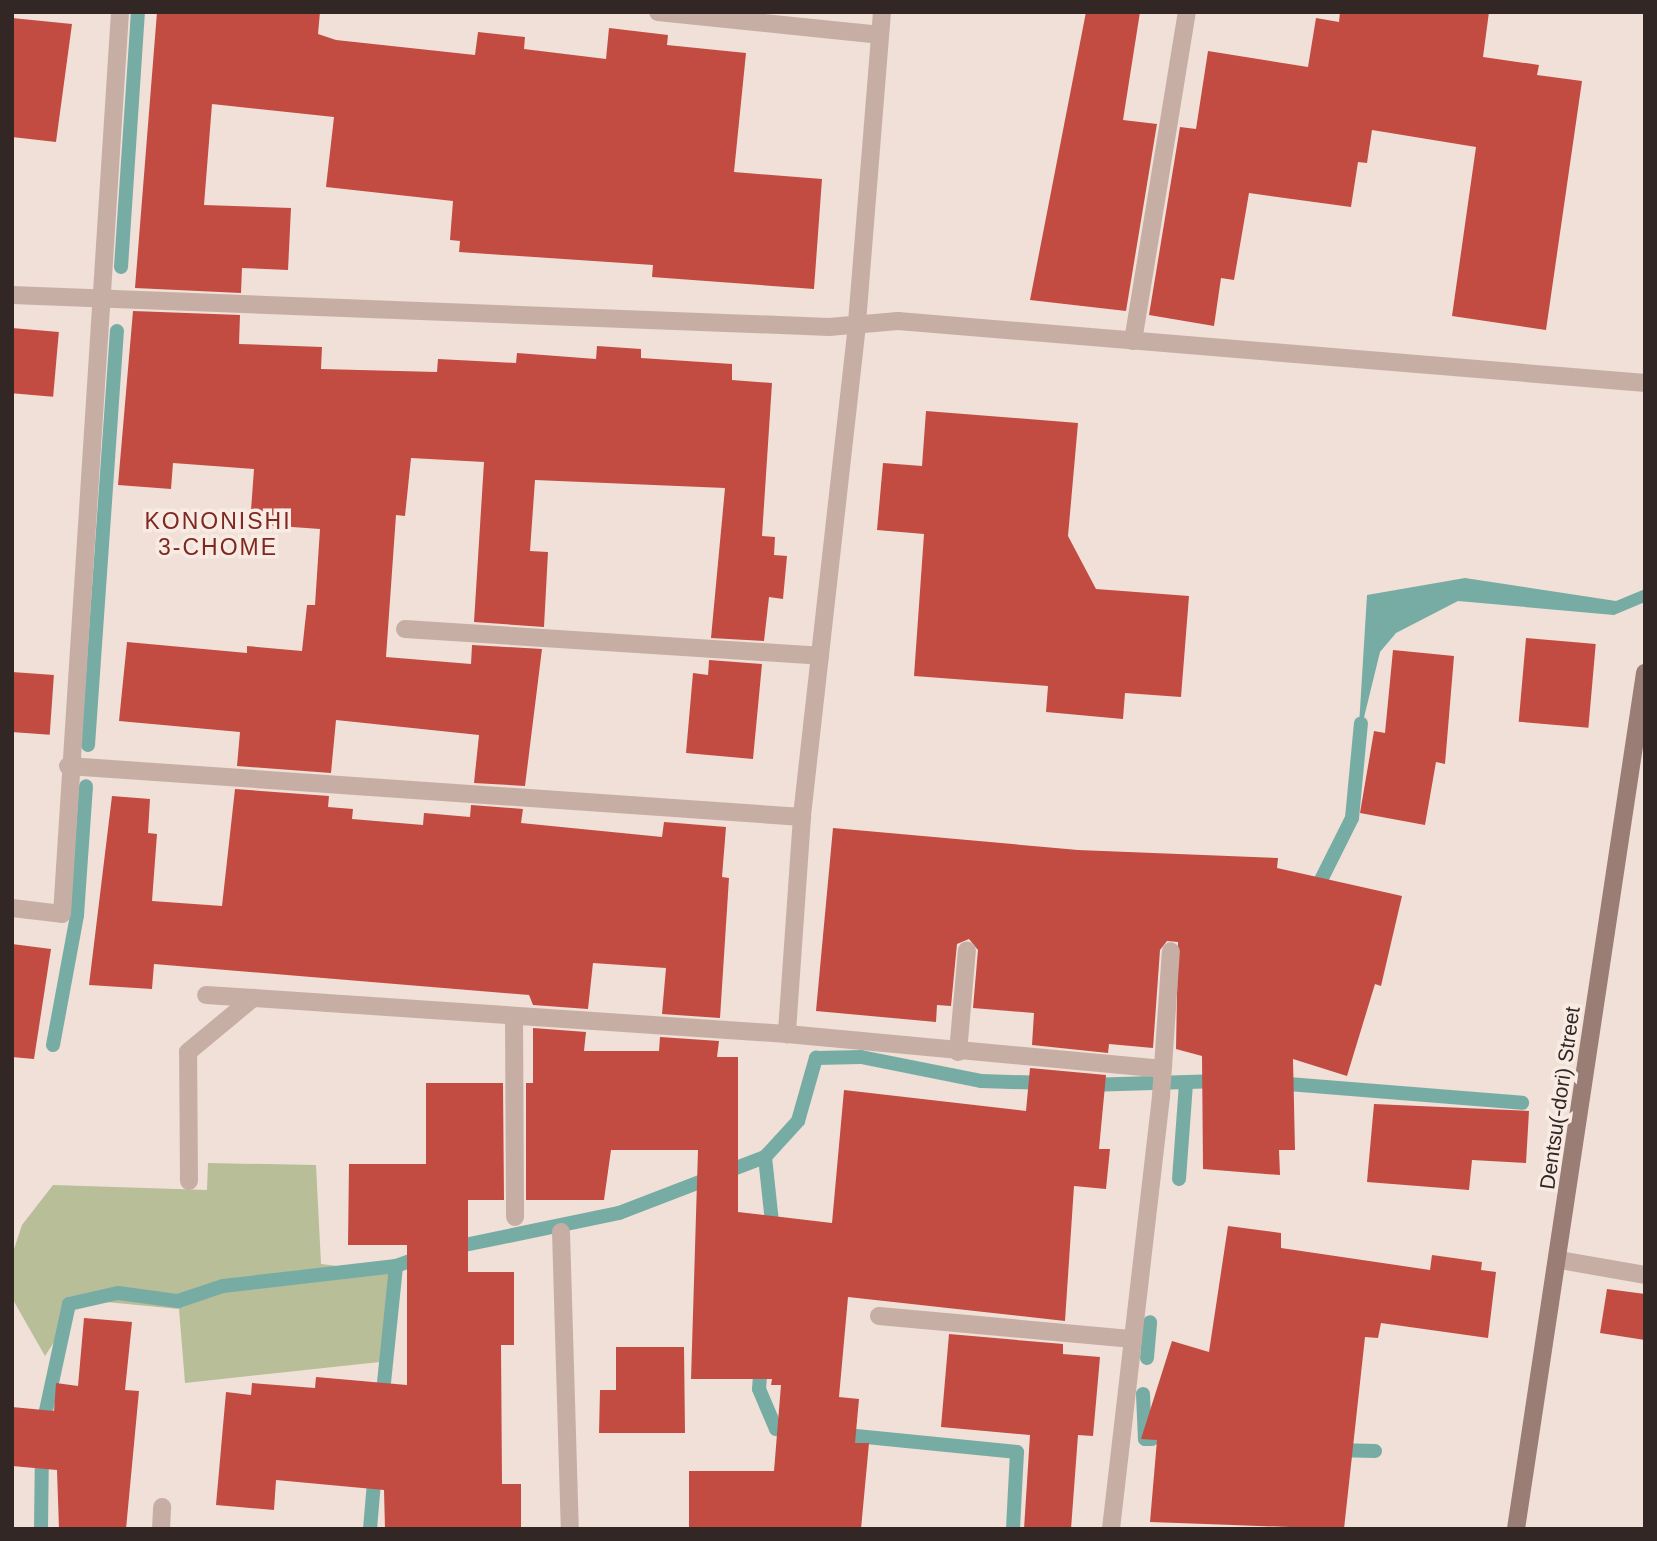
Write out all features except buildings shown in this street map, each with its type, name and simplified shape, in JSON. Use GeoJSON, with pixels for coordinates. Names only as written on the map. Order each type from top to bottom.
{"type":"FeatureCollection","features":[{"type":"Feature","properties":{"kind":"street"},"geometry":{"type":"LineString","coordinates":[[12,908],[62,914],[68,766],[103,301],[120,12]]}},
{"type":"Feature","properties":{"kind":"street"},"geometry":{"type":"LineString","coordinates":[[658,12],[879,35]]}},
{"type":"Feature","properties":{"kind":"street"},"geometry":{"type":"LineString","coordinates":[[787,1034],[802,817],[857,324],[882,12]]}},
{"type":"Feature","properties":{"kind":"street"},"geometry":{"type":"LineString","coordinates":[[1133,341],[1187,12]]}},
{"type":"Feature","properties":{"kind":"street"},"geometry":{"type":"LineString","coordinates":[[12,295],[103,301],[857,324],[898,321],[1645,383]]}},
{"type":"Feature","properties":{"kind":"street"},"geometry":{"type":"LineString","coordinates":[[405,629],[820,656]]}},
{"type":"Feature","properties":{"kind":"street","name":"Dentsu(-dori) Street"},"geometry":{"type":"LineString","coordinates":[[1516,1529],[1560,1260],[1645,673]]}},
{"type":"Feature","properties":{"kind":"street"},"geometry":{"type":"LineString","coordinates":[[68,766],[802,817]]}},
{"type":"Feature","properties":{"kind":"street"},"geometry":{"type":"LineString","coordinates":[[958,1052],[967,950]]}},
{"type":"Feature","properties":{"kind":"street"},"geometry":{"type":"LineString","coordinates":[[1111,1529],[1161,1096],[1171,950]]}},
{"type":"Feature","properties":{"kind":"street"},"geometry":{"type":"LineString","coordinates":[[206,995],[787,1034],[1161,1069]]}},
{"type":"Feature","properties":{"kind":"street"},"geometry":{"type":"LineString","coordinates":[[188,1181],[188,1052],[253,999]]}},
{"type":"Feature","properties":{"kind":"street"},"geometry":{"type":"LineString","coordinates":[[514,1017],[515,1217]]}},
{"type":"Feature","properties":{"kind":"street"},"geometry":{"type":"LineString","coordinates":[[561,1232],[570,1529]]}},
{"type":"Feature","properties":{"kind":"street"},"geometry":{"type":"LineString","coordinates":[[1560,1260],[1645,1275]]}},
{"type":"Feature","properties":{"kind":"street"},"geometry":{"type":"LineString","coordinates":[[879,1316],[1133,1339]]}},
{"type":"Feature","properties":{"kind":"street"},"geometry":{"type":"LineString","coordinates":[[161,1529],[162,1507]]}},
{"type":"Feature","properties":{"kind":"green space"},"geometry":{"type":"Polygon","coordinates":[[[208,1163],[316,1165],[321,1264],[400,1274],[389,1361],[185,1383],[179,1309],[106,1302],[76,1308],[45,1356],[12,1298],[12,1255],[22,1225],[53,1185],[207,1190],[208,1163]]]}},
{"type":"Feature","properties":{"kind":"water"},"geometry":{"type":"Polygon","coordinates":[[[1465,578],[1616,601],[1645,589],[1645,602],[1614,615],[1458,601],[1396,633],[1380,652],[1358,742],[1367,595],[1465,578]]]}},
{"type":"Feature","properties":{"kind":"waterway"},"geometry":{"type":"LineString","coordinates":[[121,267],[138,12]]}},
{"type":"Feature","properties":{"kind":"waterway"},"geometry":{"type":"LineString","coordinates":[[88,745],[117,331]]}},
{"type":"Feature","properties":{"kind":"waterway"},"geometry":{"type":"LineString","coordinates":[[1313,896],[1352,818],[1361,723]]}},
{"type":"Feature","properties":{"kind":"waterway"},"geometry":{"type":"LineString","coordinates":[[53,1045],[77,915],[86,786]]}},
{"type":"Feature","properties":{"kind":"waterway"},"geometry":{"type":"LineString","coordinates":[[450,1248],[619,1213],[765,1157],[798,1121],[816,1058],[861,1057],[981,1081],[1046,1083]]}},
{"type":"Feature","properties":{"kind":"waterway"},"geometry":{"type":"LineString","coordinates":[[1087,1085],[1220,1081]]}},
{"type":"Feature","properties":{"kind":"waterway"},"geometry":{"type":"LineString","coordinates":[[1179,1179],[1186,1083]]}},
{"type":"Feature","properties":{"kind":"waterway"},"geometry":{"type":"LineString","coordinates":[[1276,1083],[1522,1103]]}},
{"type":"Feature","properties":{"kind":"waterway"},"geometry":{"type":"LineString","coordinates":[[765,1157],[773,1232]]}},
{"type":"Feature","properties":{"kind":"waterway"},"geometry":{"type":"LineString","coordinates":[[42,1429],[69,1304],[118,1293],[178,1301],[223,1286],[396,1266],[424,1256]]}},
{"type":"Feature","properties":{"kind":"waterway"},"geometry":{"type":"LineString","coordinates":[[382,1402],[396,1266]]}},
{"type":"Feature","properties":{"kind":"waterway"},"geometry":{"type":"LineString","coordinates":[[1147,1358],[1150,1322]]}},
{"type":"Feature","properties":{"kind":"waterway"},"geometry":{"type":"LineString","coordinates":[[761,1361],[759,1389],[776,1429],[795,1431]]}},
{"type":"Feature","properties":{"kind":"waterway"},"geometry":{"type":"LineString","coordinates":[[1143,1394],[1145,1439],[1152,1439]]}},
{"type":"Feature","properties":{"kind":"waterway"},"geometry":{"type":"LineString","coordinates":[[836,1434],[1017,1452],[1013,1529]]}},
{"type":"Feature","properties":{"kind":"waterway"},"geometry":{"type":"LineString","coordinates":[[41,1529],[42,1450]]}},
{"type":"Feature","properties":{"kind":"waterway"},"geometry":{"type":"LineString","coordinates":[[1335,1450],[1375,1451]]}},
{"type":"Feature","properties":{"kind":"waterway"},"geometry":{"type":"LineString","coordinates":[[370,1529],[375,1471]]}},
{"type":"Feature","properties":{"kind":"district","name":"KONONISHI 3-CHOME"},"geometry":{"type":"Point","coordinates":[218,534]}}]}
